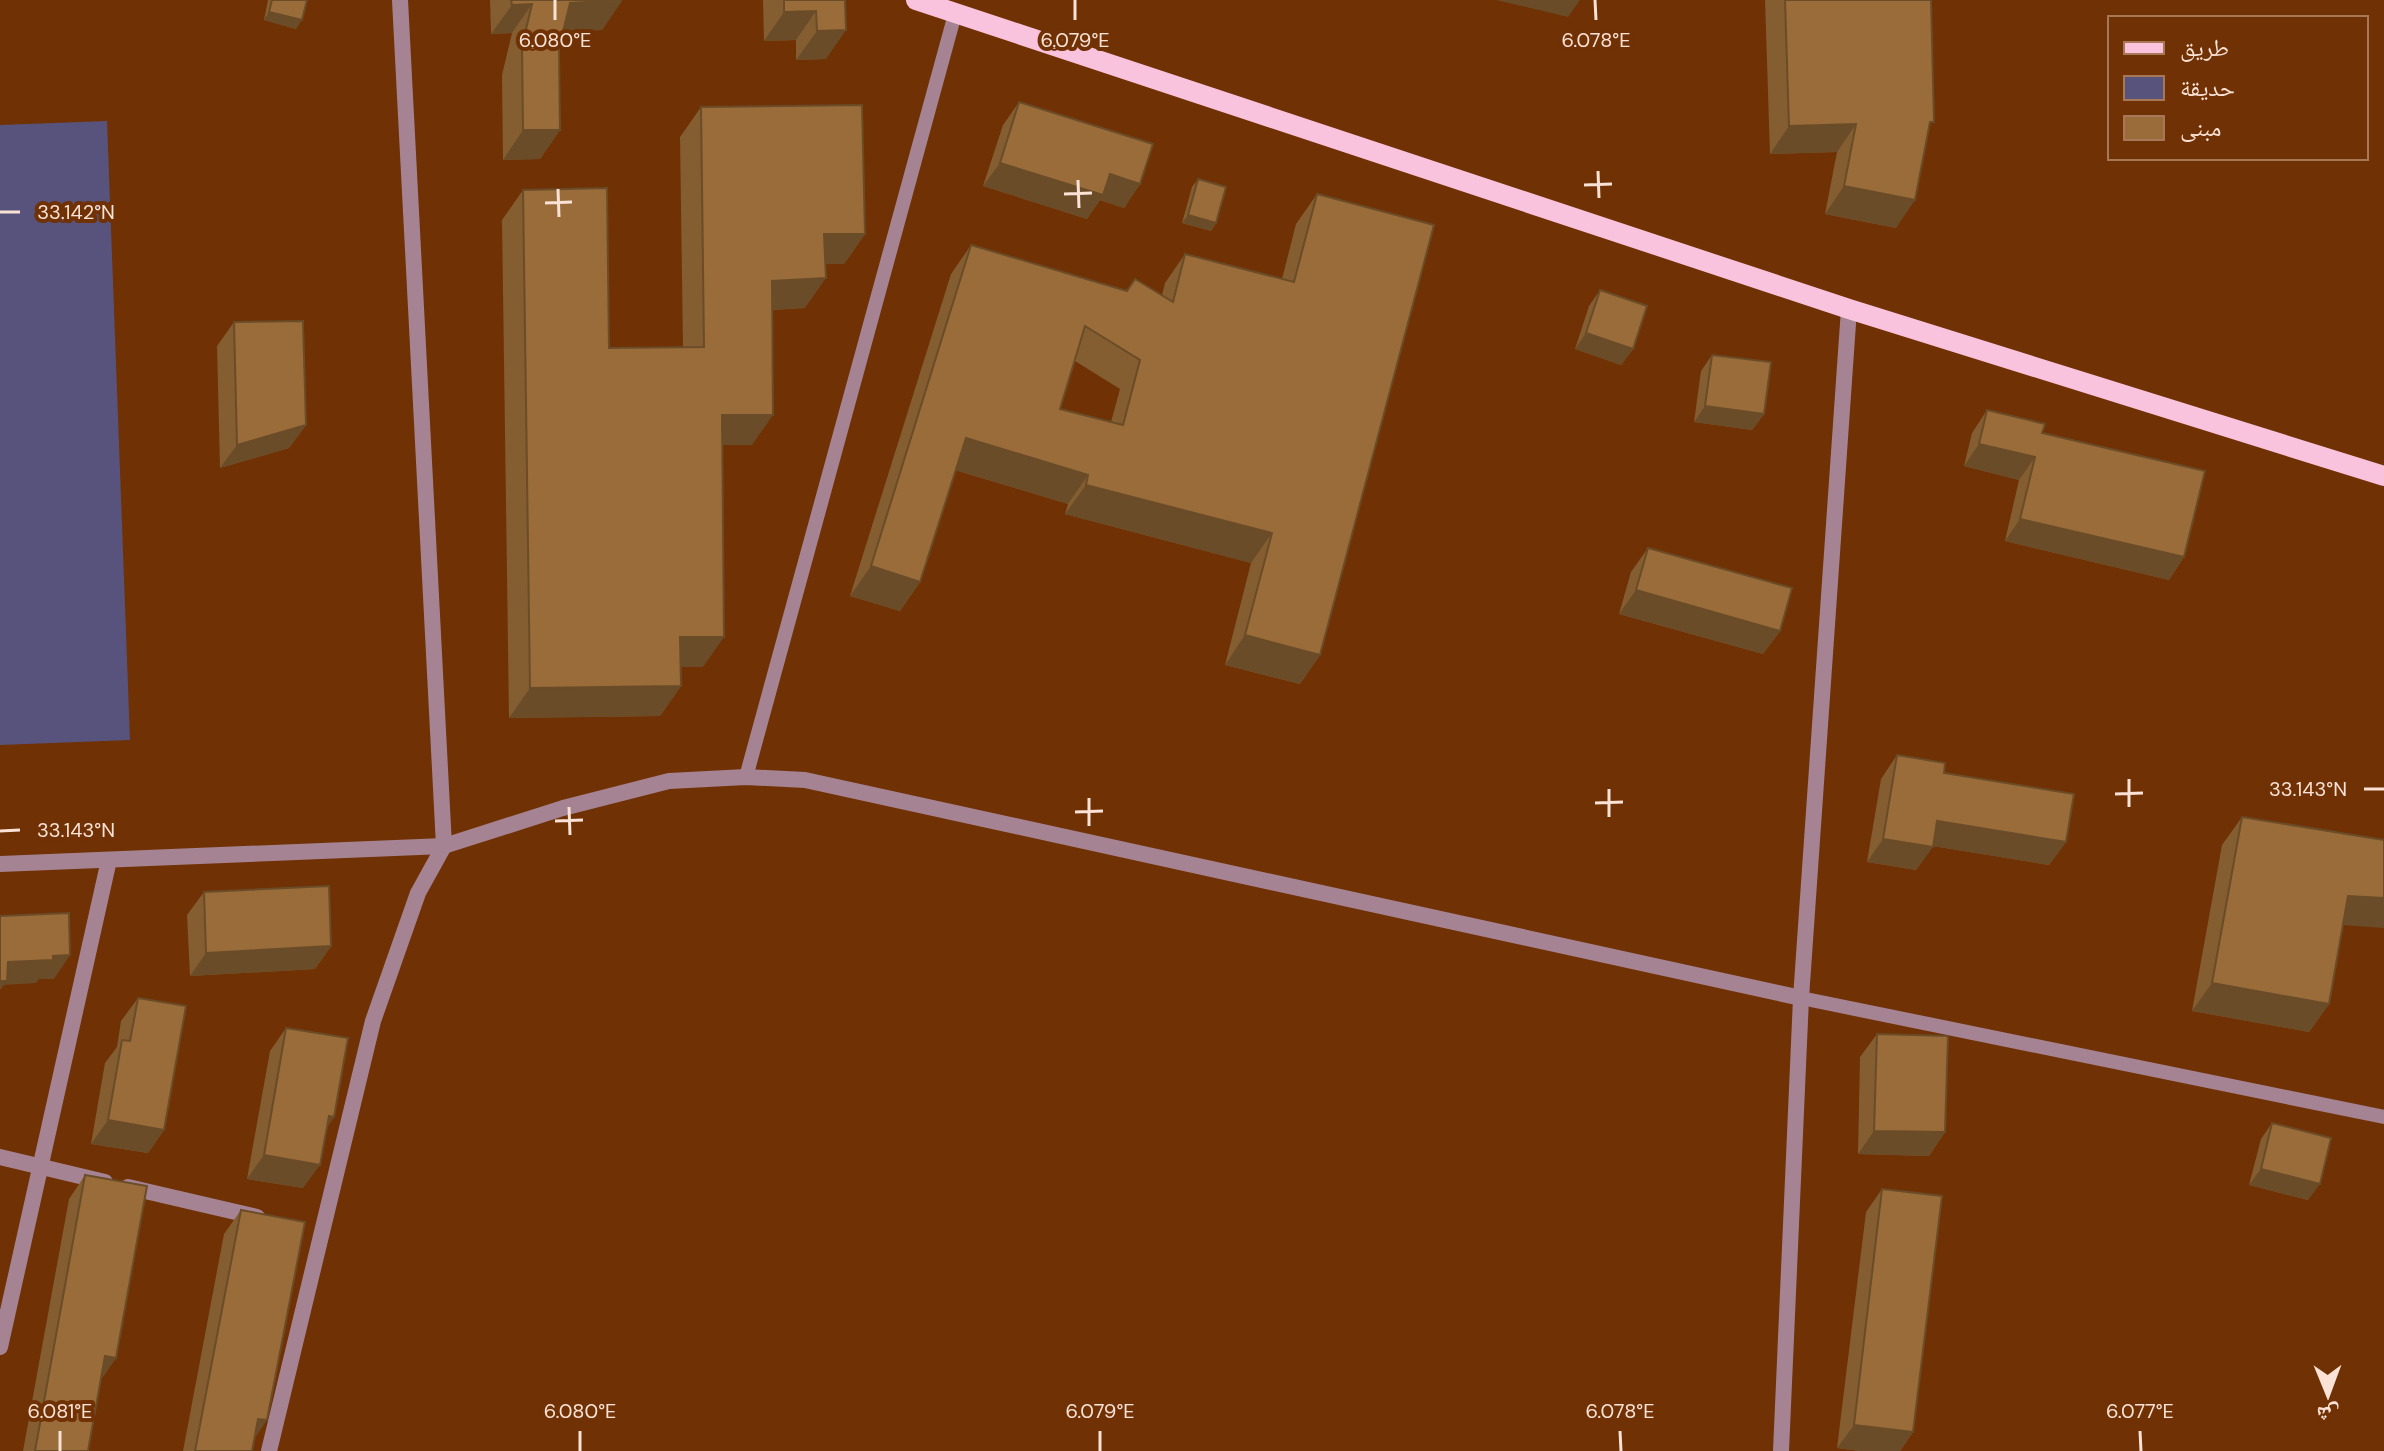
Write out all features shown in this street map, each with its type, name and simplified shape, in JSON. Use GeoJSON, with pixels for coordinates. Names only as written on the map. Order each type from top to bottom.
{"type":"FeatureCollection","features":[{"type":"Feature","properties":{"kind":"main road"},"geometry":{"type":"LineString","coordinates":[[923,2],[1849,309],[2384,476]]}},
{"type":"Feature","properties":{"kind":"street"},"geometry":{"type":"LineString","coordinates":[[269,1451],[314,1231],[373,1021],[418,893],[444,846],[400,0]]}},
{"type":"Feature","properties":{"kind":"street"},"geometry":{"type":"LineString","coordinates":[[1781,1451],[1801,998],[1849,309]]}},
{"type":"Feature","properties":{"kind":"street"},"geometry":{"type":"LineString","coordinates":[[0,864],[444,846],[617,793],[669,781],[746,777],[805,780],[1801,998]]}},
{"type":"Feature","properties":{"kind":"street"},"geometry":{"type":"LineString","coordinates":[[0,1347],[109,860]]}},
{"type":"Feature","properties":{"kind":"street"},"geometry":{"type":"LineString","coordinates":[[0,1157],[277,1222]]}},
{"type":"Feature","properties":{"kind":"lane"},"geometry":{"type":"LineString","coordinates":[[746,777],[955,14]]}},
{"type":"Feature","properties":{"kind":"lane"},"geometry":{"type":"LineString","coordinates":[[1801,998],[2384,1117]]}},
{"type":"Feature","properties":{"kind":"green space"},"geometry":{"type":"Polygon","coordinates":[[[107,121],[130,740],[0,745],[0,125],[107,121]]]}},
{"type":"Feature","properties":{"kind":"building"},"geometry":{"type":"Polygon","coordinates":[[[272,0],[307,0],[302,20],[269,12],[272,0]]]}},
{"type":"Feature","properties":{"kind":"building"},"geometry":{"type":"Polygon","coordinates":[[[511,0],[622,0],[570,3],[559,48],[560,130],[523,130],[522,46],[532,4],[512,5],[511,0]]]}},
{"type":"Feature","properties":{"kind":"building"},"geometry":{"type":"Polygon","coordinates":[[[784,0],[845,0],[846,30],[817,31],[816,11],[784,12],[784,0]]]}},
{"type":"Feature","properties":{"kind":"building"},"geometry":{"type":"Polygon","coordinates":[[[1785,0],[1931,0],[1934,122],[1930,122],[1915,200],[1844,186],[1856,124],[1789,126],[1785,0]]]}},
{"type":"Feature","properties":{"kind":"building"},"geometry":{"type":"Polygon","coordinates":[[[1019,102],[1153,144],[1140,184],[1110,174],[1103,195],[1000,163],[1019,102]]]}},
{"type":"Feature","properties":{"kind":"building"},"geometry":{"type":"Polygon","coordinates":[[[862,105],[865,234],[824,234],[826,278],[772,281],[773,415],[722,415],[724,637],[680,637],[681,686],[530,688],[523,190],[607,188],[609,348],[704,347],[701,107],[862,105]]]}},
{"type":"Feature","properties":{"kind":"building"},"geometry":{"type":"Polygon","coordinates":[[[1198,179],[1226,187],[1216,223],[1188,215],[1198,179]]]}},
{"type":"Feature","properties":{"kind":"building"},"geometry":{"type":"Polygon","coordinates":[[[1317,194],[1434,225],[1320,655],[1245,635],[1272,533],[1086,485],[1088,475],[966,438],[920,582],[871,566],[971,245],[1127,291],[1135,279],[1173,302],[1185,254],[1294,282],[1317,194]],[[1085,326],[1060,409],[1123,425],[1140,360],[1085,326]]]}},
{"type":"Feature","properties":{"kind":"building"},"geometry":{"type":"Polygon","coordinates":[[[1600,290],[1647,306],[1633,349],[1586,333],[1600,290]]]}},
{"type":"Feature","properties":{"kind":"building"},"geometry":{"type":"Polygon","coordinates":[[[303,321],[306,425],[237,445],[234,322],[303,321]]]}},
{"type":"Feature","properties":{"kind":"building"},"geometry":{"type":"Polygon","coordinates":[[[1712,355],[1771,362],[1764,414],[1705,406],[1712,355]]]}},
{"type":"Feature","properties":{"kind":"building"},"geometry":{"type":"Polygon","coordinates":[[[1987,410],[2045,424],[2042,433],[2205,471],[2184,557],[2020,519],[2035,457],[1979,444],[1987,410]]]}},
{"type":"Feature","properties":{"kind":"building"},"geometry":{"type":"Polygon","coordinates":[[[1648,548],[1792,588],[1780,631],[1636,590],[1648,548]]]}},
{"type":"Feature","properties":{"kind":"building"},"geometry":{"type":"Polygon","coordinates":[[[1897,755],[1945,763],[1944,773],[2074,794],[2066,842],[1937,821],[1933,847],[1883,839],[1897,755]]]}},
{"type":"Feature","properties":{"kind":"building"},"geometry":{"type":"Polygon","coordinates":[[[2242,817],[2384,840],[2384,898],[2348,896],[2329,1004],[2212,983],[2242,817]]]}},
{"type":"Feature","properties":{"kind":"building"},"geometry":{"type":"Polygon","coordinates":[[[329,886],[331,946],[206,953],[204,892],[329,886]]]}},
{"type":"Feature","properties":{"kind":"building"},"geometry":{"type":"Polygon","coordinates":[[[69,913],[70,955],[53,956],[53,960],[8,962],[7,981],[0,981],[0,916],[69,913]]]}},
{"type":"Feature","properties":{"kind":"building"},"geometry":{"type":"Polygon","coordinates":[[[138,998],[186,1006],[164,1130],[108,1120],[122,1040],[130,1041],[138,998]]]}},
{"type":"Feature","properties":{"kind":"building"},"geometry":{"type":"Polygon","coordinates":[[[286,1028],[348,1038],[334,1117],[329,1116],[320,1165],[264,1155],[286,1028]]]}},
{"type":"Feature","properties":{"kind":"building"},"geometry":{"type":"Polygon","coordinates":[[[1877,1034],[1948,1036],[1945,1132],[1874,1131],[1877,1034]]]}},
{"type":"Feature","properties":{"kind":"building"},"geometry":{"type":"Polygon","coordinates":[[[2272,1123],[2331,1138],[2320,1184],[2261,1169],[2272,1123]]]}},
{"type":"Feature","properties":{"kind":"building"},"geometry":{"type":"Polygon","coordinates":[[[85,1175],[147,1186],[116,1358],[105,1356],[88,1451],[35,1451],[85,1175]]]}},
{"type":"Feature","properties":{"kind":"building"},"geometry":{"type":"Polygon","coordinates":[[[1882,1189],[1942,1196],[1913,1432],[1854,1425],[1882,1189]]]}},
{"type":"Feature","properties":{"kind":"building"},"geometry":{"type":"Polygon","coordinates":[[[241,1210],[305,1222],[267,1420],[258,1419],[252,1451],[195,1451],[241,1210]]]}}]}
